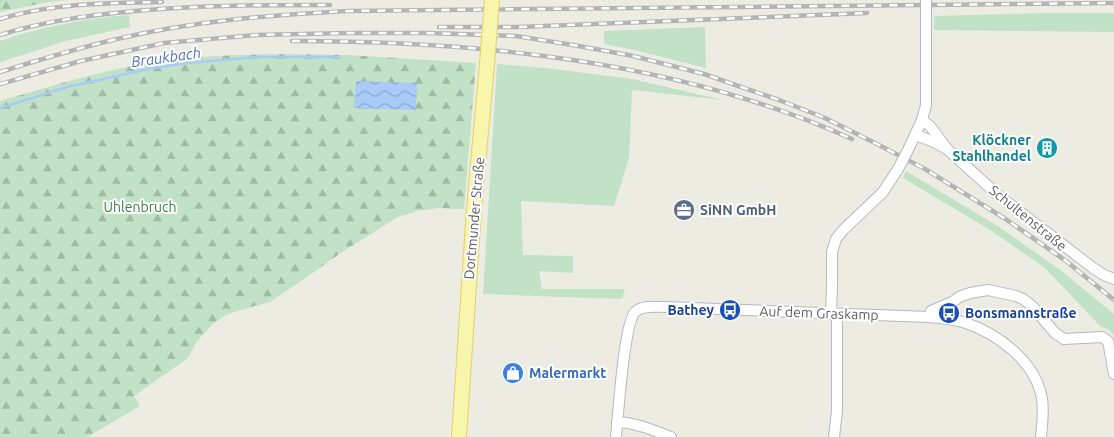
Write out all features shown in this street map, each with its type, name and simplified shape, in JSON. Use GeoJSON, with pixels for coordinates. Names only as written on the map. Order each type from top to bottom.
{"type":"FeatureCollection","features":[{"type":"Feature","properties":{"kind":"main road","name":"Dortmunder Straße"},"geometry":{"type":"LineString","coordinates":[[459,437],[474,209],[492,0]]}},
{"type":"Feature","properties":{"kind":"street"},"geometry":{"type":"LineString","coordinates":[[834,437],[837,411],[832,252],[836,239],[843,230],[882,192],[898,169],[922,120],[926,105],[926,0]]}},
{"type":"Feature","properties":{"kind":"street","name":"Schultenstraße"},"geometry":{"type":"LineString","coordinates":[[922,120],[930,126],[948,150]]}},
{"type":"Feature","properties":{"kind":"street","name":"Schultenstraße"},"geometry":{"type":"LineString","coordinates":[[916,135],[948,150],[1015,209],[1093,268],[1114,279]]}},
{"type":"Feature","properties":{"kind":"street"},"geometry":{"type":"LineString","coordinates":[[929,317],[931,311],[979,290],[994,290],[1016,296],[1028,303],[1055,333],[1064,339],[1102,338],[1108,341],[1114,374]]}},
{"type":"Feature","properties":{"kind":"street","name":"Auf dem Graskamp"},"geometry":{"type":"LineString","coordinates":[[616,437],[627,336],[631,319],[636,311],[645,308],[665,307],[929,317],[954,320],[977,328],[1001,341],[1024,362],[1036,381],[1042,398],[1042,437]]}},
{"type":"Feature","properties":{"kind":"street"},"geometry":{"type":"LineString","coordinates":[[617,422],[639,425],[671,437]]}},
{"type":"Feature","properties":{"kind":"green space"},"geometry":{"type":"Polygon","coordinates":[[[0,0],[68,0],[0,12],[0,0]]]}},
{"type":"Feature","properties":{"kind":"green space"},"geometry":{"type":"Polygon","coordinates":[[[1114,13],[1114,32],[934,30],[934,16],[1114,13]]]}},
{"type":"Feature","properties":{"kind":"green space"},"geometry":{"type":"Polygon","coordinates":[[[129,15],[130,27],[66,41],[0,62],[0,41],[31,31],[64,24],[129,15]]]}},
{"type":"Feature","properties":{"kind":"green space"},"geometry":{"type":"Polygon","coordinates":[[[705,27],[706,68],[604,44],[604,31],[705,27]]]}},
{"type":"Feature","properties":{"kind":"green space","name":"Uhlenbruch"},"geometry":{"type":"Polygon","coordinates":[[[236,55],[349,55],[476,63],[464,209],[439,208],[418,211],[398,217],[339,254],[270,302],[224,316],[213,324],[197,341],[188,358],[134,396],[140,406],[87,437],[0,437],[0,101],[146,63],[236,55]]]}},
{"type":"Feature","properties":{"kind":"green space"},"geometry":{"type":"Polygon","coordinates":[[[497,64],[632,79],[723,100],[632,90],[629,158],[614,206],[521,201],[523,255],[573,256],[573,273],[539,271],[542,289],[625,289],[622,299],[483,294],[497,64]]]}},
{"type":"Feature","properties":{"kind":"green space"},"geometry":{"type":"Polygon","coordinates":[[[906,171],[999,227],[1059,269],[1114,314],[1114,335],[1109,330],[1100,326],[1044,267],[987,228],[903,178],[906,171]]]}},
{"type":"Feature","properties":{"kind":"water"},"geometry":{"type":"Polygon","coordinates":[[[356,81],[417,83],[416,110],[354,108],[356,81]]]}},
{"type":"Feature","properties":{"kind":"waterway","name":"Braukbach"},"geometry":{"type":"LineString","coordinates":[[0,108],[67,87],[153,68],[256,57],[339,57]]}},
{"type":"Feature","properties":{"kind":"railway"},"geometry":{"type":"LineString","coordinates":[[0,19],[60,7],[162,2]]}},
{"type":"Feature","properties":{"kind":"railway"},"geometry":{"type":"LineString","coordinates":[[0,72],[88,46],[174,28],[261,17],[348,11],[1114,3]]}},
{"type":"Feature","properties":{"kind":"railway"},"geometry":{"type":"LineString","coordinates":[[0,35],[33,26],[101,14],[208,6],[330,5]]}},
{"type":"Feature","properties":{"kind":"railway"},"geometry":{"type":"LineString","coordinates":[[439,27],[519,27],[867,13]]}},
{"type":"Feature","properties":{"kind":"railway"},"geometry":{"type":"LineString","coordinates":[[0,84],[81,61],[164,43],[257,35],[428,33],[516,36],[633,56],[704,74],[779,100],[825,118],[875,143],[925,169],[1004,218],[1066,261],[1114,300]]}},
{"type":"Feature","properties":{"kind":"railway"},"geometry":{"type":"LineString","coordinates":[[292,41],[434,45],[506,51],[578,61],[648,74],[718,91],[786,112],[852,139]]}},
{"type":"Feature","properties":{"kind":"place","name":"Klöckner Stahlhandel"},"geometry":{"type":"Point","coordinates":[1047,148]}},
{"type":"Feature","properties":{"kind":"place","name":"SiNN GmbH"},"geometry":{"type":"Point","coordinates":[684,210]}},
{"type":"Feature","properties":{"kind":"place","name":"Bathey"},"geometry":{"type":"Point","coordinates":[730,310]}},
{"type":"Feature","properties":{"kind":"place","name":"Bonsmannstraße"},"geometry":{"type":"Point","coordinates":[949,313]}},
{"type":"Feature","properties":{"kind":"place","name":"Malermarkt"},"geometry":{"type":"Point","coordinates":[513,373]}}]}
